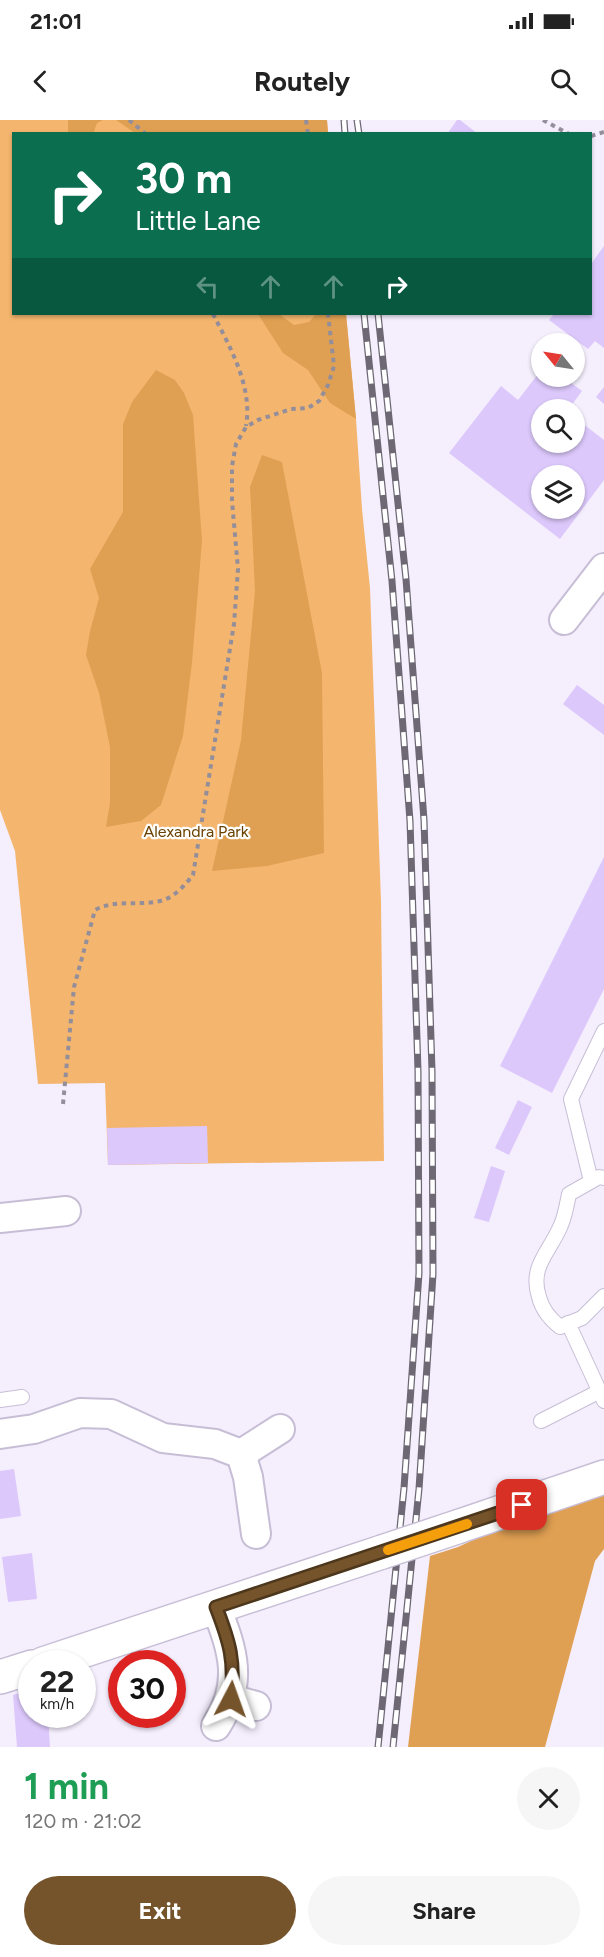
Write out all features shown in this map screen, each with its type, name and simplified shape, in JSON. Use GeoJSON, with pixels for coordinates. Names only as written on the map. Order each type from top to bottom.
{"type":"FeatureCollection","features":[{"type":"Feature","properties":{"kind":"street"},"geometry":{"type":"LineString","coordinates":[[564,620],[604,568]]}},
{"type":"Feature","properties":{"kind":"street"},"geometry":{"type":"LineString","coordinates":[[0,1218],[66,1211]]}},
{"type":"Feature","properties":{"kind":"street"},"geometry":{"type":"LineString","coordinates":[[0,1434],[34,1429],[80,1413],[111,1414],[163,1438],[215,1444],[241,1454]]}},
{"type":"Feature","properties":{"kind":"street"},"geometry":{"type":"LineString","coordinates":[[241,1454],[280,1429]]}},
{"type":"Feature","properties":{"kind":"street"},"geometry":{"type":"LineString","coordinates":[[241,1454],[248,1477],[256,1534]]}},
{"type":"Feature","properties":{"kind":"street"},"geometry":{"type":"LineString","coordinates":[[85,1650],[604,1477]]}},
{"type":"Feature","properties":{"kind":"street"},"geometry":{"type":"LineString","coordinates":[[216,1607],[228,1639],[243,1702],[216,1726]]}},
{"type":"Feature","properties":{"kind":"street"},"geometry":{"type":"LineString","coordinates":[[0,1677],[18,1671]]}},
{"type":"Feature","properties":{"kind":"lane"},"geometry":{"type":"LineString","coordinates":[[604,1031],[571,1099],[598,1179],[569,1194],[562,1225],[542,1260],[537,1273],[536,1287],[542,1308],[560,1327],[582,1318],[604,1296]]}},
{"type":"Feature","properties":{"kind":"lane"},"geometry":{"type":"LineString","coordinates":[[541,1421],[602,1396],[568,1323]]}},
{"type":"Feature","properties":{"kind":"lane"},"geometry":{"type":"LineString","coordinates":[[0,1400],[22,1397]]}},
{"type":"Feature","properties":{"kind":"path"},"geometry":{"type":"LineString","coordinates":[[129,120],[143,132]]}},
{"type":"Feature","properties":{"kind":"path"},"geometry":{"type":"LineString","coordinates":[[543,120],[565,132]]}},
{"type":"Feature","properties":{"kind":"path"},"geometry":{"type":"LineString","coordinates":[[134,132],[137,127]]}},
{"type":"Feature","properties":{"kind":"path"},"geometry":{"type":"LineString","coordinates":[[63,1104],[74,987],[95,910],[105,904],[162,901],[181,890],[193,874],[234,624],[238,568],[232,501],[232,466],[236,444],[246,427],[249,410],[236,360],[214,315]]}},
{"type":"Feature","properties":{"kind":"path"},"geometry":{"type":"LineString","coordinates":[[246,427],[258,420],[291,409],[308,408],[319,402],[334,366],[328,315]]}},
{"type":"Feature","properties":{"kind":"green space","name":"Alexandra Park"},"geometry":{"type":"Polygon","coordinates":[[[0,120],[327,120],[328,132],[12,132],[12,315],[346,315],[370,588],[381,902],[384,1161],[108,1165],[105,1083],[38,1084],[15,851],[0,810],[0,120]]]}},
{"type":"Feature","properties":{"kind":"shaded area"},"geometry":{"type":"Polygon","coordinates":[[[68,120],[103,120],[97,123],[94,132],[68,132],[68,120]]]}},
{"type":"Feature","properties":{"kind":"shaded area"},"geometry":{"type":"Polygon","coordinates":[[[116,120],[327,120],[328,132],[134,132],[116,120]]]}},
{"type":"Feature","properties":{"kind":"shaded area"},"geometry":{"type":"Polygon","coordinates":[[[259,315],[280,315],[294,325],[309,322],[315,315],[346,315],[356,419],[330,403],[308,370],[283,353],[259,315]]]}},
{"type":"Feature","properties":{"kind":"shaded area"},"geometry":{"type":"Polygon","coordinates":[[[156,370],[175,380],[184,393],[193,415],[202,541],[192,663],[183,736],[161,805],[141,821],[106,827],[110,803],[110,747],[99,693],[86,655],[99,598],[90,569],[123,512],[123,424],[132,402],[156,370]]]}},
{"type":"Feature","properties":{"kind":"shaded area"},"geometry":{"type":"Polygon","coordinates":[[[262,455],[282,462],[322,673],[324,853],[267,866],[212,871],[241,740],[255,591],[250,487],[262,455]]]}},
{"type":"Feature","properties":{"kind":"shaded area"},"geometry":{"type":"Polygon","coordinates":[[[604,1494],[604,1549],[595,1561],[545,1747],[408,1747],[430,1556],[458,1547],[510,1523],[604,1494]]]}},
{"type":"Feature","properties":{"kind":"building"},"geometry":{"type":"Polygon","coordinates":[[[457,120],[460,120],[475,132],[448,132],[457,120]]]}},
{"type":"Feature","properties":{"kind":"building"},"geometry":{"type":"Polygon","coordinates":[[[604,246],[604,348],[595,341],[588,349],[585,347],[585,333],[566,333],[549,320],[553,315],[592,315],[592,263],[604,246]]]}},
{"type":"Feature","properties":{"kind":"building"},"geometry":{"type":"Polygon","coordinates":[[[531,383],[531,387],[577,387],[582,391],[576,399],[531,399],[531,453],[585,453],[585,425],[604,440],[604,480],[585,505],[585,465],[531,465],[531,517],[449,453],[501,386],[518,400],[531,383]]]}},
{"type":"Feature","properties":{"kind":"building"},"geometry":{"type":"Polygon","coordinates":[[[604,387],[604,404],[596,397],[604,387]]]}},
{"type":"Feature","properties":{"kind":"building"},"geometry":{"type":"Polygon","coordinates":[[[534,519],[575,519],[560,539],[534,519]]]}},
{"type":"Feature","properties":{"kind":"building"},"geometry":{"type":"Polygon","coordinates":[[[577,685],[604,705],[604,735],[563,704],[577,685]]]}},
{"type":"Feature","properties":{"kind":"building"},"geometry":{"type":"Polygon","coordinates":[[[604,857],[604,989],[552,1093],[500,1066],[604,857]]]}},
{"type":"Feature","properties":{"kind":"building"},"geometry":{"type":"Polygon","coordinates":[[[518,1100],[532,1107],[509,1155],[495,1148],[518,1100]]]}},
{"type":"Feature","properties":{"kind":"building"},"geometry":{"type":"Polygon","coordinates":[[[207,1126],[208,1163],[108,1165],[107,1128],[207,1126]]]}},
{"type":"Feature","properties":{"kind":"building"},"geometry":{"type":"Polygon","coordinates":[[[491,1166],[505,1171],[489,1222],[474,1218],[491,1166]]]}},
{"type":"Feature","properties":{"kind":"building"},"geometry":{"type":"Polygon","coordinates":[[[14,1469],[21,1516],[0,1519],[0,1471],[14,1469]]]}},
{"type":"Feature","properties":{"kind":"building"},"geometry":{"type":"Polygon","coordinates":[[[32,1553],[37,1599],[8,1602],[2,1557],[32,1553]]]}},
{"type":"Feature","properties":{"kind":"building"},"geometry":{"type":"Polygon","coordinates":[[[18,1693],[18,1728],[49,1728],[50,1747],[17,1747],[13,1695],[18,1693]]]}},
{"type":"Feature","properties":{"kind":"railway"},"geometry":{"type":"LineString","coordinates":[[344,120],[345,132]]}},
{"type":"Feature","properties":{"kind":"railway"},"geometry":{"type":"LineString","coordinates":[[357,120],[359,132]]}},
{"type":"Feature","properties":{"kind":"railway"},"geometry":{"type":"LineString","coordinates":[[364,315],[392,581],[410,821],[418,1071],[419,1273],[404,1488],[378,1747]]}},
{"type":"Feature","properties":{"kind":"railway"},"geometry":{"type":"LineString","coordinates":[[378,315],[406,579],[424,820],[432,1071],[433,1274],[419,1489],[393,1747]]}},
{"type":"Feature","properties":{"kind":"slow traffic"},"geometry":{"type":"LineString","coordinates":[[388,1550],[467,1524]]}},
{"type":"Feature","properties":{"kind":"route"},"geometry":{"type":"LineString","coordinates":[[231,1699],[233,1659],[216,1607],[522,1505]]}}]}
